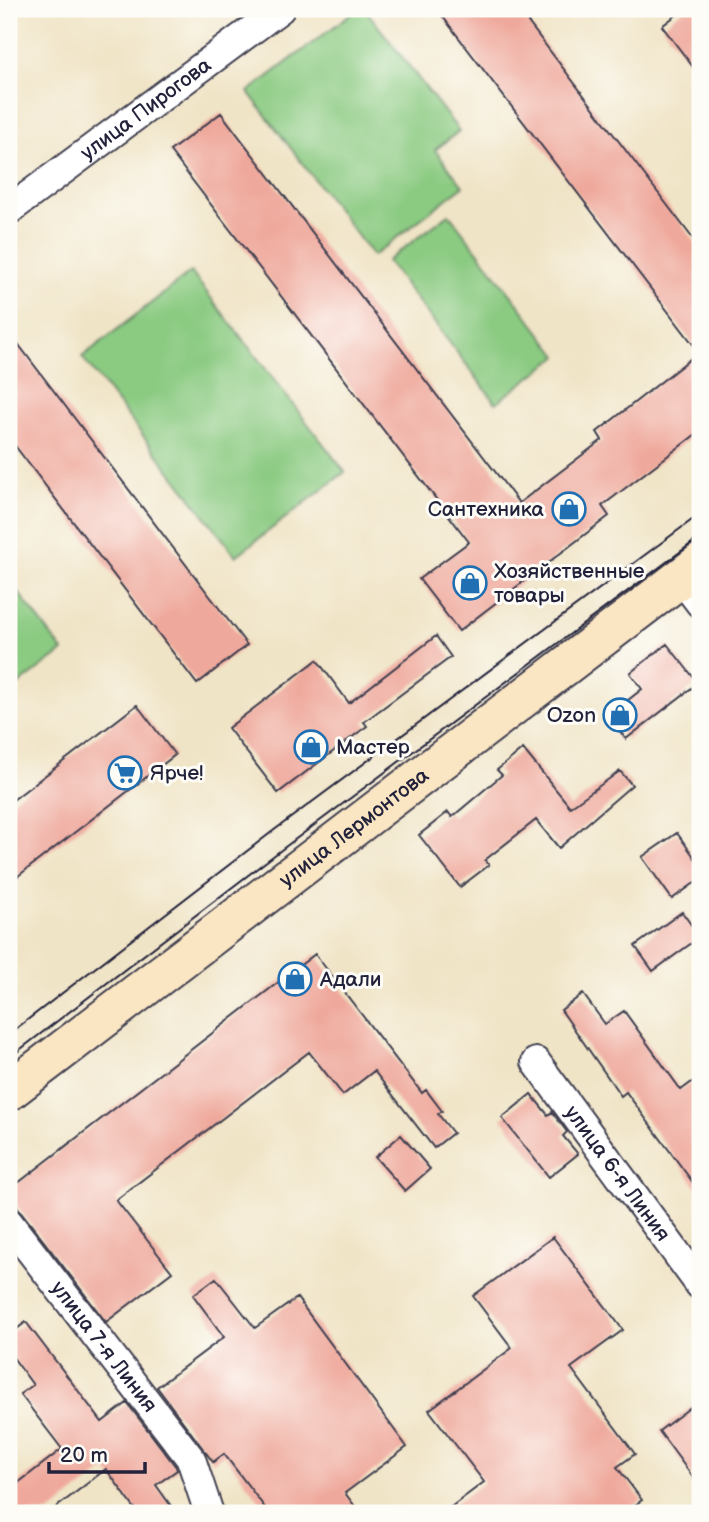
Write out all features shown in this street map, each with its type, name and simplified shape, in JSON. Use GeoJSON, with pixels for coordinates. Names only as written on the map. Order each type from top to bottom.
{"type":"FeatureCollection","features":[{"type":"Feature","properties":{"kind":"main road","name":"улица Лермонтова"},"geometry":{"type":"LineString","coordinates":[[9,1091],[694,582]]}},
{"type":"Feature","properties":{"kind":"street","name":"улица Пирогова"},"geometry":{"type":"LineString","coordinates":[[9,210],[280,9]]}},
{"type":"Feature","properties":{"kind":"street","name":"улица 6-я Линия"},"geometry":{"type":"LineString","coordinates":[[536,1062],[700,1284]]}},
{"type":"Feature","properties":{"kind":"street","name":"улица 7-я Линия"},"geometry":{"type":"LineString","coordinates":[[9,1223],[191,1459],[209,1513]]}},
{"type":"Feature","properties":{"kind":"green space"},"geometry":{"type":"Polygon","coordinates":[[[357,9],[365,9],[459,131],[435,150],[463,186],[373,256],[248,92],[357,9]]]}},
{"type":"Feature","properties":{"kind":"green space"},"geometry":{"type":"Polygon","coordinates":[[[449,214],[558,356],[496,403],[387,261],[449,214]]]}},
{"type":"Feature","properties":{"kind":"green space"},"geometry":{"type":"Polygon","coordinates":[[[191,272],[345,472],[236,556],[82,357],[191,272]]]}},
{"type":"Feature","properties":{"kind":"green space"},"geometry":{"type":"Polygon","coordinates":[[[9,580],[63,651],[9,692],[9,580]]]}},
{"type":"Feature","properties":{"kind":"building"},"geometry":{"type":"Polygon","coordinates":[[[437,9],[518,9],[700,248],[700,431],[602,506],[609,516],[459,631],[419,579],[469,542],[170,151],[221,113],[519,503],[602,440],[597,432],[699,352],[437,9]]]}},
{"type":"Feature","properties":{"kind":"building"},"geometry":{"type":"Polygon","coordinates":[[[684,9],[700,9],[700,76],[662,26],[684,9]]]}},
{"type":"Feature","properties":{"kind":"building"},"geometry":{"type":"Polygon","coordinates":[[[9,332],[247,645],[197,684],[9,438],[9,332]]]}},
{"type":"Feature","properties":{"kind":"building"},"geometry":{"type":"Polygon","coordinates":[[[436,636],[451,657],[364,722],[367,726],[278,793],[228,728],[317,660],[349,703],[436,636]]]}},
{"type":"Feature","properties":{"kind":"building"},"geometry":{"type":"Polygon","coordinates":[[[667,644],[698,683],[626,739],[608,716],[642,689],[630,673],[667,644]]]}},
{"type":"Feature","properties":{"kind":"building"},"geometry":{"type":"Polygon","coordinates":[[[137,705],[175,755],[9,883],[9,803],[137,705]]]}},
{"type":"Feature","properties":{"kind":"building"},"geometry":{"type":"Polygon","coordinates":[[[523,749],[570,807],[620,771],[632,785],[559,848],[536,820],[485,860],[489,865],[460,887],[419,835],[448,812],[452,817],[502,775],[497,770],[523,749]]]}},
{"type":"Feature","properties":{"kind":"building"},"geometry":{"type":"Polygon","coordinates":[[[677,833],[700,865],[700,879],[672,899],[642,857],[677,833]]]}},
{"type":"Feature","properties":{"kind":"building"},"geometry":{"type":"Polygon","coordinates":[[[682,912],[700,937],[653,971],[635,946],[682,912]]]}},
{"type":"Feature","properties":{"kind":"building"},"geometry":{"type":"Polygon","coordinates":[[[315,954],[422,1093],[426,1090],[442,1111],[438,1114],[453,1133],[434,1148],[374,1071],[343,1095],[309,1052],[116,1200],[172,1272],[106,1322],[9,1196],[9,1190],[315,954]]]}},
{"type":"Feature","properties":{"kind":"building"},"geometry":{"type":"Polygon","coordinates":[[[583,994],[605,1024],[624,1011],[681,1090],[700,1076],[700,1192],[626,1092],[621,1096],[561,1010],[583,994]]]}},
{"type":"Feature","properties":{"kind":"building"},"geometry":{"type":"Polygon","coordinates":[[[531,1094],[548,1115],[552,1112],[567,1132],[563,1136],[578,1154],[549,1177],[502,1118],[531,1094]]]}},
{"type":"Feature","properties":{"kind":"building"},"geometry":{"type":"Polygon","coordinates":[[[401,1135],[430,1169],[405,1191],[375,1157],[401,1135]]]}},
{"type":"Feature","properties":{"kind":"building"},"geometry":{"type":"Polygon","coordinates":[[[553,1237],[623,1330],[571,1368],[635,1454],[617,1467],[642,1500],[624,1513],[443,1513],[484,1482],[429,1410],[512,1348],[473,1296],[553,1237]]]}},
{"type":"Feature","properties":{"kind":"building"},"geometry":{"type":"Polygon","coordinates":[[[216,1278],[255,1328],[297,1298],[407,1447],[345,1493],[360,1513],[269,1513],[224,1454],[213,1462],[157,1387],[224,1337],[193,1295],[216,1278]]]}},
{"type":"Feature","properties":{"kind":"building"},"geometry":{"type":"Polygon","coordinates":[[[26,1322],[102,1422],[127,1403],[176,1467],[177,1470],[156,1485],[176,1513],[138,1513],[106,1469],[49,1513],[9,1513],[9,1490],[62,1449],[20,1394],[33,1385],[9,1352],[9,1335],[26,1322]]]}},
{"type":"Feature","properties":{"kind":"building"},"geometry":{"type":"Polygon","coordinates":[[[700,1400],[700,1487],[659,1431],[700,1400]]]}},
{"type":"Feature","properties":{"kind":"tram line"},"geometry":{"type":"LineString","coordinates":[[9,1034],[273,831],[700,514]]}},
{"type":"Feature","properties":{"kind":"tram line"},"geometry":{"type":"LineString","coordinates":[[9,1058],[285,847],[700,537]]}},
{"type":"Feature","properties":{"kind":"place","name":"Сантехника"},"geometry":{"type":"Point","coordinates":[569,509]}},
{"type":"Feature","properties":{"kind":"place","name":"Хозяйственные товары"},"geometry":{"type":"Point","coordinates":[470,583]}},
{"type":"Feature","properties":{"kind":"place","name":"Ozon"},"geometry":{"type":"Point","coordinates":[620,715]}},
{"type":"Feature","properties":{"kind":"place","name":"Мастер"},"geometry":{"type":"Point","coordinates":[311,747]}},
{"type":"Feature","properties":{"kind":"place","name":"Ярче!"},"geometry":{"type":"Point","coordinates":[125,773]}},
{"type":"Feature","properties":{"kind":"place","name":"Адали"},"geometry":{"type":"Point","coordinates":[295,979]}}]}
